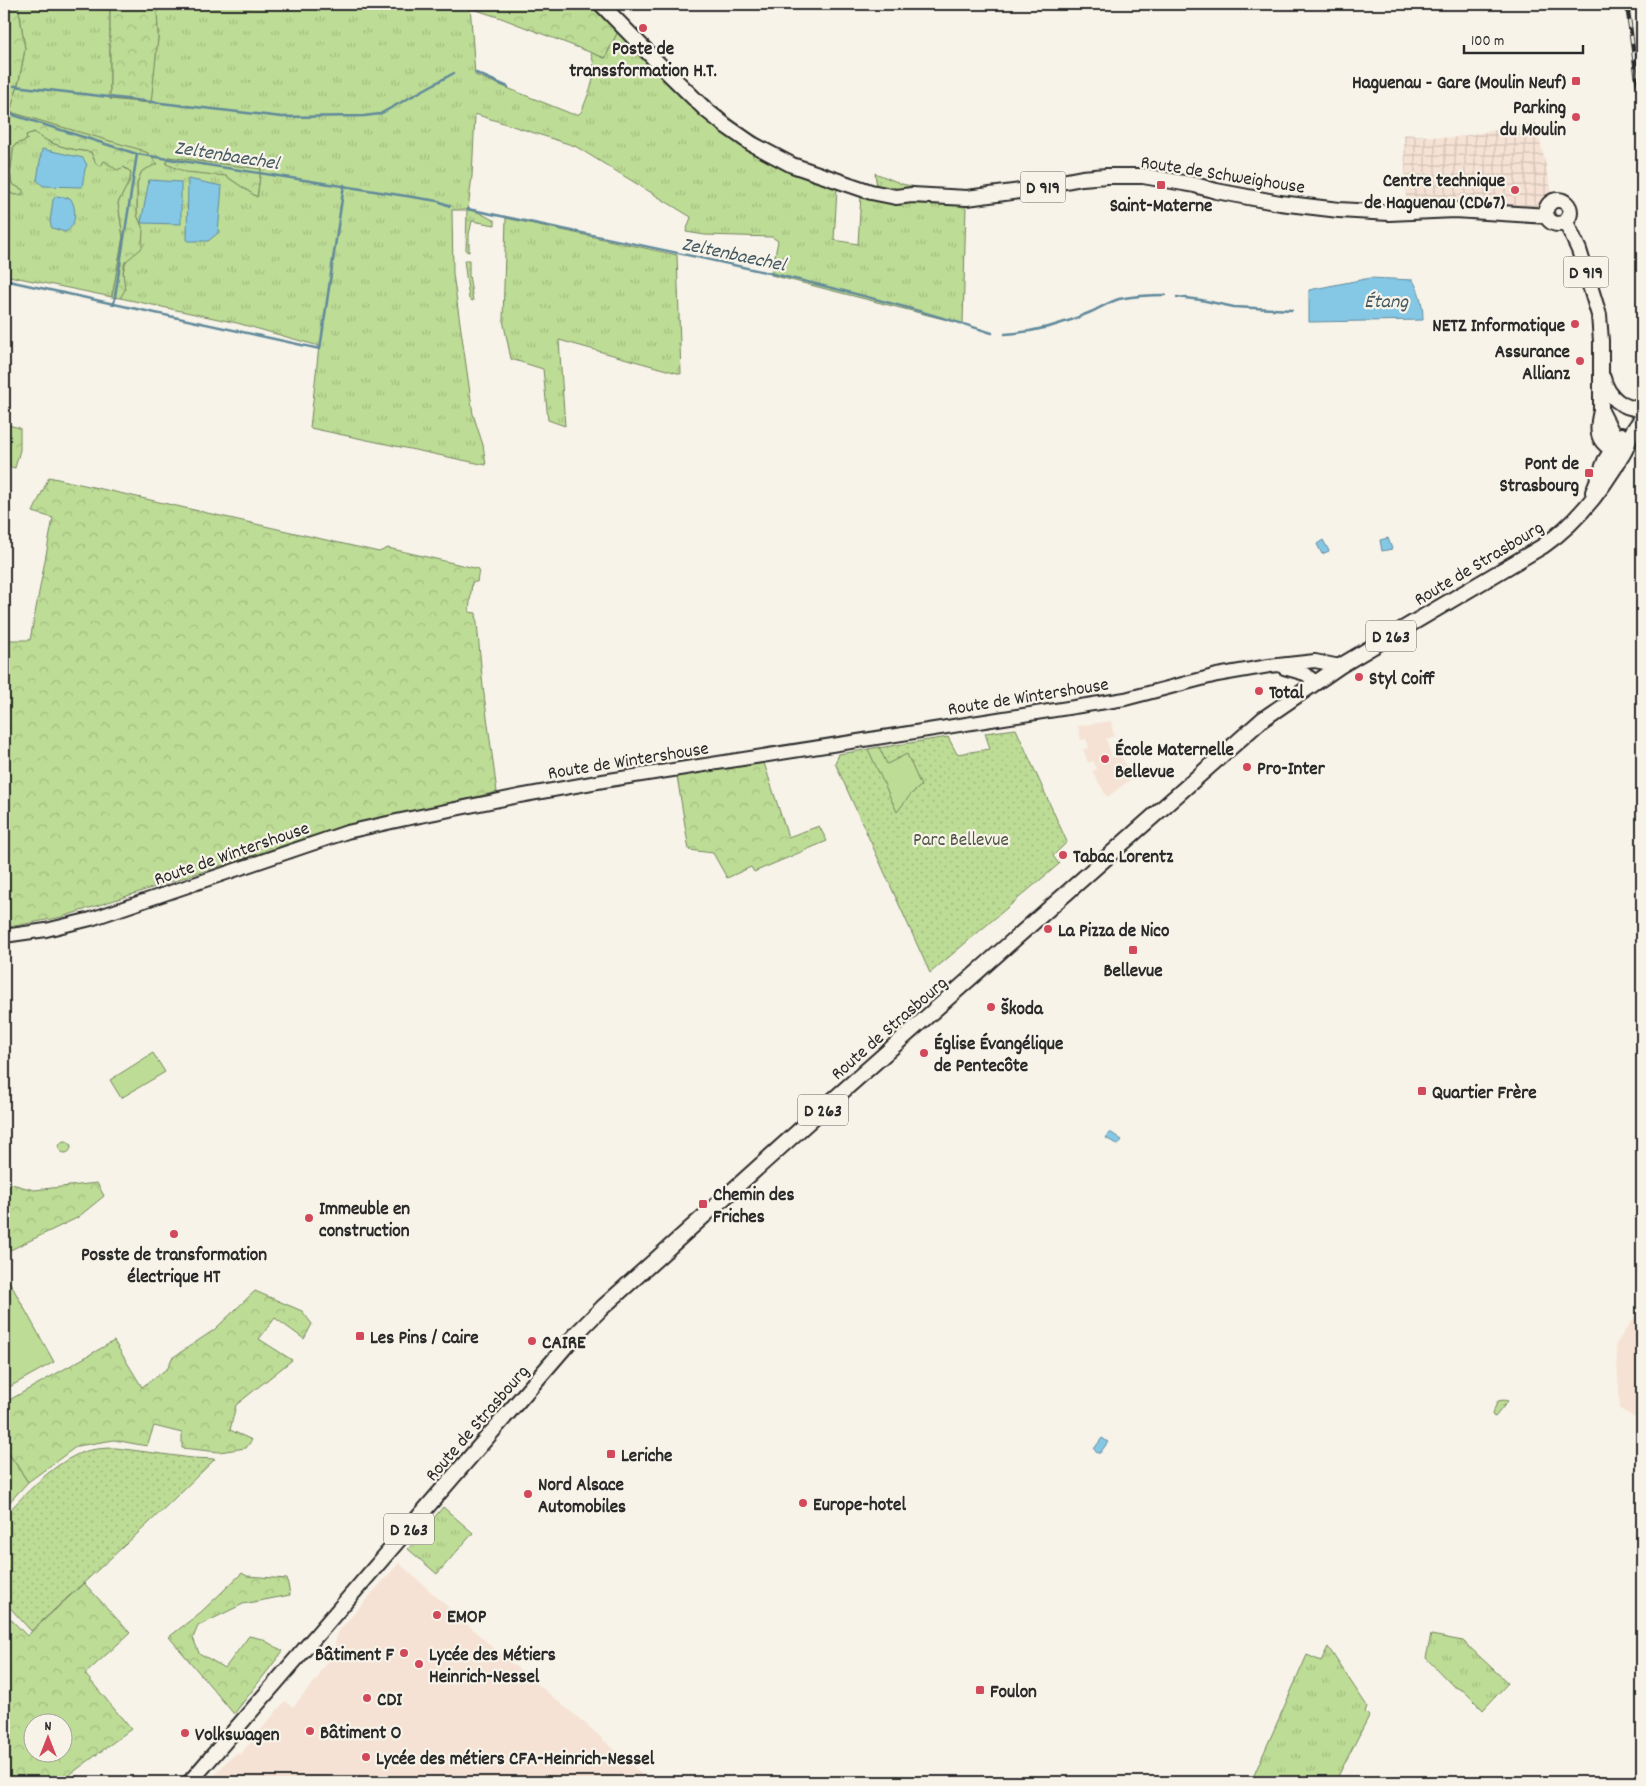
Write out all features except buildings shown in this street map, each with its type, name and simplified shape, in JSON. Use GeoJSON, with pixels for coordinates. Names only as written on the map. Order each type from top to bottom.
{"type":"FeatureCollection","features":[{"type":"Feature","properties":{"kind":"main road","name":"Route de Schweighouse"},"geometry":{"type":"LineString","coordinates":[[601,4],[706,110],[726,126],[752,144],[792,165],[871,192],[896,197],[912,195],[967,198],[1035,189],[1082,178],[1143,176],[1280,203],[1339,210],[1389,213],[1461,210],[1547,216]]}},
{"type":"Feature","properties":{"kind":"main road"},"geometry":{"type":"LineString","coordinates":[[1555,201],[1562,201],[1568,204],[1571,211],[1566,222],[1555,224],[1548,220],[1548,205],[1555,201]]}},
{"type":"Feature","properties":{"kind":"main road","name":"D 919"},"geometry":{"type":"LineString","coordinates":[[1566,222],[1580,250],[1598,315],[1601,330],[1601,410],[1617,448]]}},
{"type":"Feature","properties":{"kind":"main road","name":"D 919"},"geometry":{"type":"LineString","coordinates":[[1601,364],[1605,385],[1613,397],[1629,408],[1642,409]]}},
{"type":"Feature","properties":{"kind":"main road","name":"Route de Strasbourg"},"geometry":{"type":"LineString","coordinates":[[190,1782],[580,1329],[834,1099],[1102,864],[1263,718],[1340,666],[1543,546],[1563,532],[1578,518],[1590,502],[1596,480],[1617,448],[1626,430],[1642,418]]}},
{"type":"Feature","properties":{"kind":"main road","name":"Route de Strasbourg"},"geometry":{"type":"LineString","coordinates":[[1617,448],[1642,433]]}},
{"type":"Feature","properties":{"kind":"street","name":"Route de Wintershouse"},"geometry":{"type":"LineString","coordinates":[[4,936],[46,930],[90,919],[347,832],[518,796],[1125,698],[1217,675],[1269,666],[1315,661],[1340,666]]}},
{"type":"Feature","properties":{"kind":"street"},"geometry":{"type":"LineString","coordinates":[[1269,666],[1305,674],[1316,682]]}},
{"type":"Feature","properties":{"kind":"shaded area","name":"Centre technique de Haguenau (CD67)"},"geometry":{"type":"Polygon","coordinates":[[[1536,123],[1552,193],[1536,208],[1473,204],[1412,204],[1406,200],[1404,134],[1451,138],[1536,123]]]}},
{"type":"Feature","properties":{"kind":"shaded area","name":"École Maternelle Bellevue"},"geometry":{"type":"Polygon","coordinates":[[[1111,721],[1114,736],[1106,739],[1112,757],[1120,754],[1133,778],[1107,797],[1092,771],[1097,769],[1093,761],[1088,763],[1083,749],[1089,748],[1086,739],[1081,740],[1078,726],[1111,721]]]}},
{"type":"Feature","properties":{"kind":"shaded area"},"geometry":{"type":"Polygon","coordinates":[[[1642,1306],[1642,1422],[1620,1409],[1616,1344],[1642,1306]]]}},
{"type":"Feature","properties":{"kind":"shaded area","name":"Lycée des Métiers Heinrich-Nessel"},"geometry":{"type":"Polygon","coordinates":[[[399,1563],[498,1652],[587,1725],[650,1782],[209,1782],[227,1761],[237,1753],[240,1755],[285,1701],[293,1707],[333,1656],[337,1633],[399,1563]]]}},
{"type":"Feature","properties":{"kind":"green space"},"geometry":{"type":"Polygon","coordinates":[[[4,4],[18,4],[25,49],[19,81],[10,112],[4,110],[4,4]]]}},
{"type":"Feature","properties":{"kind":"green space"},"geometry":{"type":"Polygon","coordinates":[[[18,4],[110,4],[110,99],[150,103],[158,38],[157,4],[470,4],[475,75],[572,114],[579,114],[582,111],[594,74],[593,60],[590,52],[605,58],[618,31],[671,88],[673,87],[749,150],[790,172],[837,189],[834,240],[858,244],[861,195],[966,205],[963,324],[771,275],[778,241],[772,237],[705,235],[686,232],[691,217],[575,146],[475,114],[472,176],[468,210],[478,212],[495,221],[495,225],[472,221],[469,234],[469,252],[466,251],[467,210],[452,210],[453,274],[473,414],[483,445],[486,465],[310,428],[319,346],[237,323],[120,298],[124,289],[123,273],[125,263],[143,229],[137,215],[137,183],[148,153],[10,112],[19,81],[25,49],[18,4]],[[168,157],[226,176],[257,197],[261,169],[168,157]]]}},
{"type":"Feature","properties":{"kind":"green space"},"geometry":{"type":"Polygon","coordinates":[[[110,4],[157,4],[158,38],[151,103],[110,99],[110,4]]]}},
{"type":"Feature","properties":{"kind":"green space"},"geometry":{"type":"Polygon","coordinates":[[[470,4],[591,4],[618,31],[605,58],[470,8],[470,4]]]}},
{"type":"Feature","properties":{"kind":"green space"},"geometry":{"type":"Polygon","coordinates":[[[665,59],[699,92],[734,121],[752,133],[792,156],[835,173],[855,178],[854,183],[788,159],[730,124],[664,62],[665,59]]]}},
{"type":"Feature","properties":{"kind":"green space"},"geometry":{"type":"Polygon","coordinates":[[[10,112],[138,149],[148,153],[157,164],[142,171],[137,183],[137,215],[143,229],[142,248],[125,262],[123,272],[125,290],[120,298],[112,297],[123,237],[118,203],[130,180],[131,172],[124,167],[117,170],[104,161],[101,166],[96,164],[91,152],[61,146],[40,137],[34,132],[26,135],[27,140],[16,144],[13,148],[12,184],[23,190],[23,194],[14,195],[4,188],[4,148],[10,112]]]}},
{"type":"Feature","properties":{"kind":"green space"},"geometry":{"type":"Polygon","coordinates":[[[34,132],[40,137],[61,146],[91,152],[96,164],[101,166],[104,160],[131,172],[130,180],[118,203],[123,237],[112,297],[4,275],[4,188],[14,195],[23,190],[12,184],[13,148],[16,144],[27,140],[26,135],[34,132]]]}},
{"type":"Feature","properties":{"kind":"green space"},"geometry":{"type":"Polygon","coordinates":[[[168,157],[261,169],[257,197],[226,176],[186,172],[166,164],[168,157]]]}},
{"type":"Feature","properties":{"kind":"green space"},"geometry":{"type":"Polygon","coordinates":[[[875,173],[902,184],[920,188],[920,191],[899,192],[877,187],[875,173]]]}},
{"type":"Feature","properties":{"kind":"green space"},"geometry":{"type":"Polygon","coordinates":[[[506,218],[677,255],[681,374],[559,340],[565,426],[548,420],[543,369],[511,359],[503,320],[506,218]]]}},
{"type":"Feature","properties":{"kind":"green space"},"geometry":{"type":"Polygon","coordinates":[[[464,260],[469,260],[473,301],[469,299],[464,260]]]}},
{"type":"Feature","properties":{"kind":"green space"},"geometry":{"type":"Polygon","coordinates":[[[4,424],[20,428],[20,450],[15,468],[4,465],[4,424]]]}},
{"type":"Feature","properties":{"kind":"green space"},"geometry":{"type":"Polygon","coordinates":[[[49,477],[379,552],[388,548],[479,569],[477,582],[472,582],[469,612],[476,613],[483,687],[497,792],[328,831],[62,917],[4,928],[4,640],[30,640],[53,518],[33,512],[49,477]]]}},
{"type":"Feature","properties":{"kind":"green space","name":"Parc Bellevue"},"geometry":{"type":"Polygon","coordinates":[[[1016,729],[1067,842],[1053,856],[1059,864],[930,973],[835,763],[839,754],[948,737],[957,754],[990,749],[985,733],[1016,729]]]}},
{"type":"Feature","properties":{"kind":"green space"},"geometry":{"type":"Polygon","coordinates":[[[879,747],[887,764],[907,754],[921,786],[911,794],[897,812],[868,749],[879,747]]]}},
{"type":"Feature","properties":{"kind":"green space"},"geometry":{"type":"Polygon","coordinates":[[[764,763],[788,837],[819,826],[827,841],[754,872],[751,867],[727,878],[713,853],[689,850],[677,776],[764,763]]]}},
{"type":"Feature","properties":{"kind":"green space"},"geometry":{"type":"Polygon","coordinates":[[[153,1053],[165,1072],[121,1098],[110,1080],[153,1053]]]}},
{"type":"Feature","properties":{"kind":"green space"},"geometry":{"type":"Polygon","coordinates":[[[63,1141],[67,1141],[71,1147],[67,1153],[63,1153],[59,1149],[59,1145],[63,1141]]]}},
{"type":"Feature","properties":{"kind":"green space"},"geometry":{"type":"Polygon","coordinates":[[[4,1182],[34,1190],[97,1183],[104,1196],[77,1218],[4,1253],[4,1182]]]}},
{"type":"Feature","properties":{"kind":"green space"},"geometry":{"type":"Polygon","coordinates":[[[8,1279],[54,1362],[4,1390],[4,1282],[8,1279]]]}},
{"type":"Feature","properties":{"kind":"green space"},"geometry":{"type":"Polygon","coordinates":[[[255,1291],[302,1311],[312,1324],[304,1339],[275,1318],[259,1339],[292,1360],[236,1405],[230,1430],[252,1440],[246,1448],[219,1452],[182,1448],[182,1433],[154,1426],[147,1446],[114,1440],[77,1446],[28,1482],[4,1446],[4,1403],[114,1341],[142,1387],[168,1368],[172,1358],[214,1330],[255,1291]]]}},
{"type":"Feature","properties":{"kind":"green space"},"geometry":{"type":"Polygon","coordinates":[[[1498,1401],[1508,1401],[1495,1417],[1493,1416],[1492,1414],[1498,1401]]]}},
{"type":"Feature","properties":{"kind":"green space"},"geometry":{"type":"Polygon","coordinates":[[[4,1446],[28,1482],[4,1508],[4,1446]]]}},
{"type":"Feature","properties":{"kind":"green space"},"geometry":{"type":"Polygon","coordinates":[[[116,1448],[192,1458],[215,1459],[149,1523],[31,1631],[4,1601],[4,1516],[38,1482],[67,1459],[87,1451],[116,1448]]]}},
{"type":"Feature","properties":{"kind":"green space"},"geometry":{"type":"Polygon","coordinates":[[[443,1507],[473,1533],[437,1574],[408,1549],[443,1507]]]}},
{"type":"Feature","properties":{"kind":"green space"},"geometry":{"type":"Polygon","coordinates":[[[242,1573],[247,1576],[287,1579],[290,1595],[243,1604],[198,1626],[193,1638],[199,1653],[225,1668],[249,1636],[262,1639],[283,1651],[234,1714],[169,1637],[201,1612],[242,1573]]]}},
{"type":"Feature","properties":{"kind":"green space"},"geometry":{"type":"Polygon","coordinates":[[[84,1583],[130,1633],[85,1674],[131,1729],[60,1782],[4,1782],[4,1612],[27,1636],[84,1583]]]}},
{"type":"Feature","properties":{"kind":"green space"},"geometry":{"type":"Polygon","coordinates":[[[1431,1635],[1463,1641],[1508,1683],[1483,1710],[1464,1691],[1453,1686],[1426,1658],[1431,1635]]]}},
{"type":"Feature","properties":{"kind":"green space"},"geometry":{"type":"Polygon","coordinates":[[[1328,1647],[1367,1706],[1365,1712],[1369,1716],[1335,1782],[1251,1782],[1307,1655],[1321,1661],[1328,1647]]]}},
{"type":"Feature","properties":{"kind":"water"},"geometry":{"type":"Polygon","coordinates":[[[42,149],[83,158],[87,165],[82,187],[43,186],[37,180],[42,149]]]}},
{"type":"Feature","properties":{"kind":"water"},"geometry":{"type":"Polygon","coordinates":[[[188,179],[222,186],[218,233],[208,241],[187,241],[188,179]]]}},
{"type":"Feature","properties":{"kind":"water"},"geometry":{"type":"Polygon","coordinates":[[[149,180],[181,182],[181,224],[141,223],[149,180]]]}},
{"type":"Feature","properties":{"kind":"water"},"geometry":{"type":"Polygon","coordinates":[[[56,196],[70,198],[74,206],[74,221],[72,226],[65,232],[52,228],[50,222],[53,200],[56,196]]]}},
{"type":"Feature","properties":{"kind":"water","name":"Étang"},"geometry":{"type":"Polygon","coordinates":[[[1370,278],[1413,280],[1421,299],[1423,320],[1309,322],[1309,290],[1370,278]]]}},
{"type":"Feature","properties":{"kind":"water"},"geometry":{"type":"Polygon","coordinates":[[[1388,538],[1392,549],[1382,551],[1380,540],[1388,538]]]}},
{"type":"Feature","properties":{"kind":"water"},"geometry":{"type":"Polygon","coordinates":[[[1323,540],[1329,551],[1322,554],[1317,544],[1323,540]]]}},
{"type":"Feature","properties":{"kind":"water"},"geometry":{"type":"Polygon","coordinates":[[[1110,1132],[1122,1140],[1118,1145],[1106,1138],[1110,1132]]]}},
{"type":"Feature","properties":{"kind":"water"},"geometry":{"type":"Polygon","coordinates":[[[1102,1438],[1108,1442],[1100,1453],[1097,1453],[1094,1449],[1102,1438]]]}},
{"type":"Feature","properties":{"kind":"waterway"},"geometry":{"type":"LineString","coordinates":[[14,86],[282,117],[364,116],[380,114],[454,73]]}},
{"type":"Feature","properties":{"kind":"waterway"},"geometry":{"type":"LineString","coordinates":[[476,73],[508,87]]}},
{"type":"Feature","properties":{"kind":"waterway","name":"Zeltenbaechel"},"geometry":{"type":"LineString","coordinates":[[4,112],[137,154],[438,201],[450,206]]}},
{"type":"Feature","properties":{"kind":"waterway"},"geometry":{"type":"LineString","coordinates":[[114,303],[137,154]]}},
{"type":"Feature","properties":{"kind":"waterway"},"geometry":{"type":"LineString","coordinates":[[4,280],[320,349],[344,185]]}},
{"type":"Feature","properties":{"kind":"waterway","name":"Zeltenbaechel"},"geometry":{"type":"LineString","coordinates":[[468,209],[666,250],[797,280],[928,313],[992,333]]}},
{"type":"Feature","properties":{"kind":"waterway","name":"Zeltenbaechel"},"geometry":{"type":"LineString","coordinates":[[1005,334],[1038,330],[1059,324],[1080,317],[1119,299],[1165,295]]}},
{"type":"Feature","properties":{"kind":"waterway","name":"Zeltenbaechel"},"geometry":{"type":"LineString","coordinates":[[1177,297],[1234,307],[1292,310]]}},
{"type":"Feature","properties":{"kind":"railway"},"geometry":{"type":"LineString","coordinates":[[1627,4],[1642,116]]}},
{"type":"Feature","properties":{"kind":"place","name":"Poste de transsformation H.T."},"geometry":{"type":"Point","coordinates":[643,28]}},
{"type":"Feature","properties":{"kind":"place","name":"Haguenau − Gare (Moulin Neuf)"},"geometry":{"type":"Point","coordinates":[1576,81]}},
{"type":"Feature","properties":{"kind":"place","name":"Parking du Moulin"},"geometry":{"type":"Point","coordinates":[1576,117]}},
{"type":"Feature","properties":{"kind":"place","name":"Saint-Materne"},"geometry":{"type":"Point","coordinates":[1161,185]}},
{"type":"Feature","properties":{"kind":"place","name":"Centre technique de Haguenau (CD67)"},"geometry":{"type":"Point","coordinates":[1515,190]}},
{"type":"Feature","properties":{"kind":"place","name":"NETZ Informatique"},"geometry":{"type":"Point","coordinates":[1575,324]}},
{"type":"Feature","properties":{"kind":"place","name":"Assurance Allianz"},"geometry":{"type":"Point","coordinates":[1580,361]}},
{"type":"Feature","properties":{"kind":"place","name":"Pont de Strasbourg"},"geometry":{"type":"Point","coordinates":[1589,473]}},
{"type":"Feature","properties":{"kind":"place","name":"Styl Coiff"},"geometry":{"type":"Point","coordinates":[1359,677]}},
{"type":"Feature","properties":{"kind":"place","name":"Total"},"geometry":{"type":"Point","coordinates":[1259,691]}},
{"type":"Feature","properties":{"kind":"place","name":"École Maternelle Bellevue"},"geometry":{"type":"Point","coordinates":[1105,759]}},
{"type":"Feature","properties":{"kind":"place","name":"Pro-Inter"},"geometry":{"type":"Point","coordinates":[1247,767]}},
{"type":"Feature","properties":{"kind":"place","name":"Tabac Lorentz"},"geometry":{"type":"Point","coordinates":[1063,855]}},
{"type":"Feature","properties":{"kind":"place","name":"La Pizza de Nico"},"geometry":{"type":"Point","coordinates":[1048,929]}},
{"type":"Feature","properties":{"kind":"place","name":"Bellevue"},"geometry":{"type":"Point","coordinates":[1133,950]}},
{"type":"Feature","properties":{"kind":"place","name":"Škoda"},"geometry":{"type":"Point","coordinates":[991,1007]}},
{"type":"Feature","properties":{"kind":"place","name":"Église Évangélique de Pentecôte"},"geometry":{"type":"Point","coordinates":[924,1053]}},
{"type":"Feature","properties":{"kind":"place","name":"Quartier Frère"},"geometry":{"type":"Point","coordinates":[1422,1091]}},
{"type":"Feature","properties":{"kind":"place","name":"Chemin des Friches"},"geometry":{"type":"Point","coordinates":[703,1204]}},
{"type":"Feature","properties":{"kind":"place","name":"Immeuble en construction"},"geometry":{"type":"Point","coordinates":[309,1218]}},
{"type":"Feature","properties":{"kind":"place","name":"Posste de transformation électrique HT"},"geometry":{"type":"Point","coordinates":[174,1234]}},
{"type":"Feature","properties":{"kind":"place","name":"Les Pins / Caire"},"geometry":{"type":"Point","coordinates":[360,1336]}},
{"type":"Feature","properties":{"kind":"place","name":"CAIRE"},"geometry":{"type":"Point","coordinates":[532,1341]}},
{"type":"Feature","properties":{"kind":"place","name":"Leriche"},"geometry":{"type":"Point","coordinates":[611,1454]}},
{"type":"Feature","properties":{"kind":"place","name":"Nord Alsace Automobiles"},"geometry":{"type":"Point","coordinates":[528,1494]}},
{"type":"Feature","properties":{"kind":"place","name":"Europe-hotel"},"geometry":{"type":"Point","coordinates":[803,1503]}},
{"type":"Feature","properties":{"kind":"place","name":"EMOP"},"geometry":{"type":"Point","coordinates":[437,1615]}},
{"type":"Feature","properties":{"kind":"place","name":"Bâtiment F"},"geometry":{"type":"Point","coordinates":[404,1653]}},
{"type":"Feature","properties":{"kind":"place","name":"Lycée des Métiers Heinrich-Nessel"},"geometry":{"type":"Point","coordinates":[419,1664]}},
{"type":"Feature","properties":{"kind":"place","name":"Foulon"},"geometry":{"type":"Point","coordinates":[980,1690]}},
{"type":"Feature","properties":{"kind":"place","name":"CDI"},"geometry":{"type":"Point","coordinates":[367,1698]}},
{"type":"Feature","properties":{"kind":"place","name":"Bâtiment O"},"geometry":{"type":"Point","coordinates":[310,1731]}},
{"type":"Feature","properties":{"kind":"place","name":"Volkswagen"},"geometry":{"type":"Point","coordinates":[185,1733]}},
{"type":"Feature","properties":{"kind":"place","name":"Lycée des métiers CFA-Heinrich-Nessel"},"geometry":{"type":"Point","coordinates":[366,1757]}}]}
